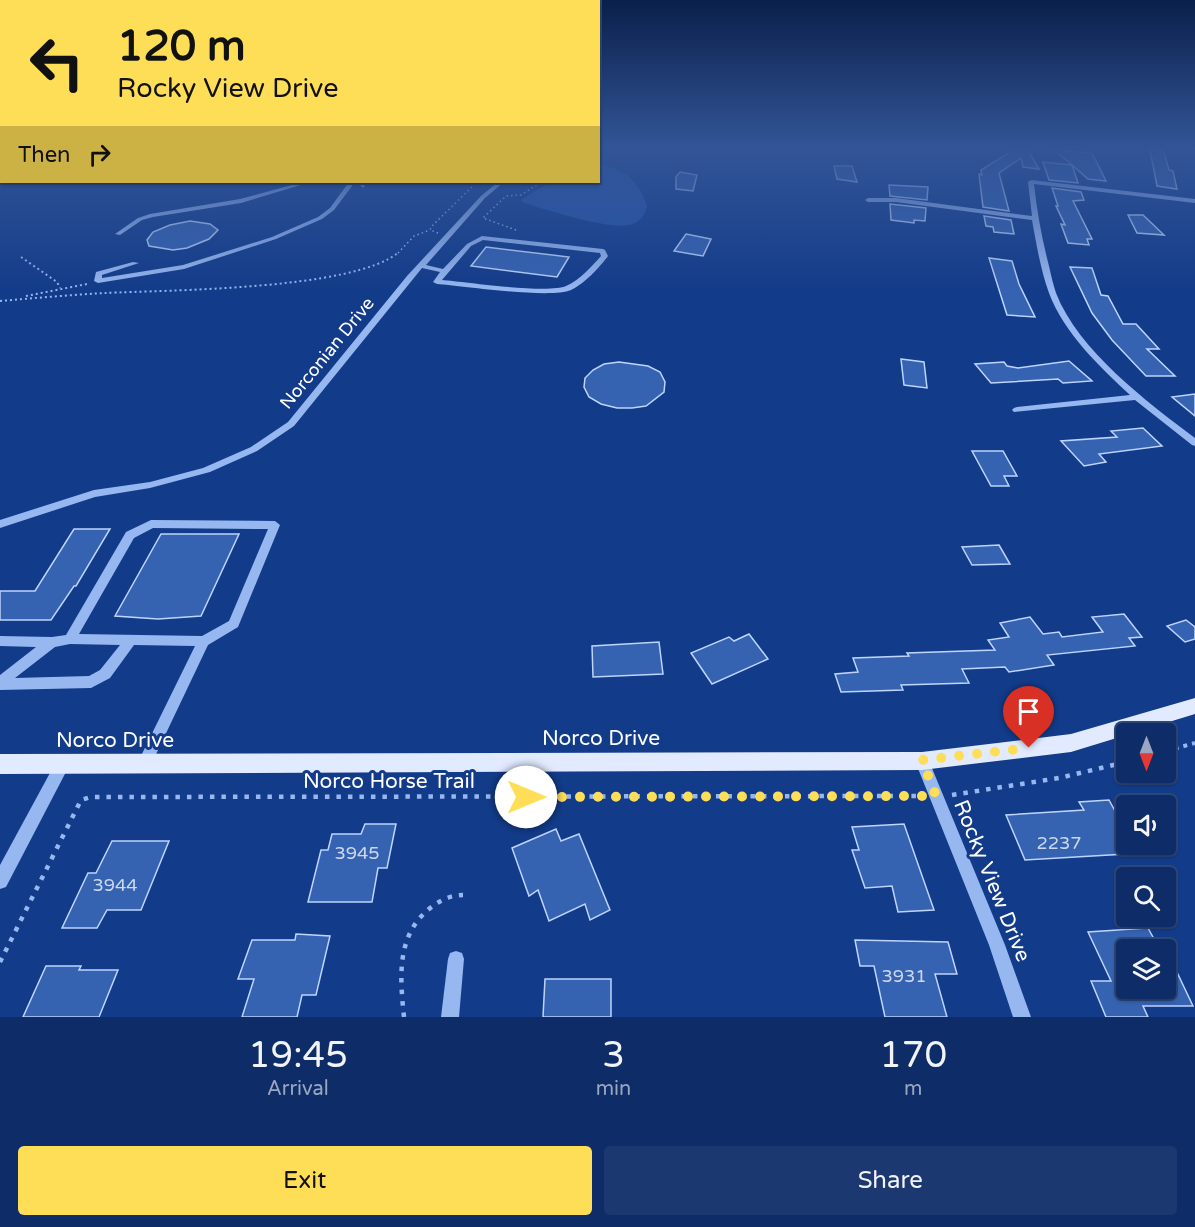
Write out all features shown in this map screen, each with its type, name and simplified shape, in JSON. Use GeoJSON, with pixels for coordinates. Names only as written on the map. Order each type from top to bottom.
{"type":"FeatureCollection","features":[{"type":"Feature","properties":{"kind":"main road","name":"Norco Drive"},"geometry":{"type":"LineString","coordinates":[[0,764],[922,760],[1071,743],[1195,706]]}},
{"type":"Feature","properties":{"kind":"street"},"geometry":{"type":"LineString","coordinates":[[118,234],[140,219],[152,215],[257,196]]}},
{"type":"Feature","properties":{"kind":"street"},"geometry":{"type":"LineString","coordinates":[[135,263],[99,274],[98,280],[184,267],[274,238],[320,218],[332,209],[341,196]]}},
{"type":"Feature","properties":{"kind":"street","name":"Norconian Drive"},"geometry":{"type":"LineString","coordinates":[[0,524],[94,494],[150,485],[206,470],[254,449],[291,424],[421,266],[484,196]]}},
{"type":"Feature","properties":{"kind":"street"},"geometry":{"type":"LineString","coordinates":[[1032,196],[1034,218],[1052,293],[1065,316],[1083,340],[1136,397],[1195,443]]}},
{"type":"Feature","properties":{"kind":"street"},"geometry":{"type":"LineString","coordinates":[[1156,196],[1195,201]]}},
{"type":"Feature","properties":{"kind":"street"},"geometry":{"type":"LineString","coordinates":[[867,200],[896,200],[1034,218]]}},
{"type":"Feature","properties":{"kind":"street"},"geometry":{"type":"LineString","coordinates":[[482,238],[603,251],[605,256],[592,270],[568,288],[546,291],[437,282],[445,271],[469,245],[482,238]]}},
{"type":"Feature","properties":{"kind":"street"},"geometry":{"type":"LineString","coordinates":[[421,266],[445,271]]}},
{"type":"Feature","properties":{"kind":"street"},"geometry":{"type":"LineString","coordinates":[[1017,410],[1136,397]]}},
{"type":"Feature","properties":{"kind":"street"},"geometry":{"type":"LineString","coordinates":[[0,641],[204,640],[234,624],[275,525],[151,524],[130,535],[70,639]]}},
{"type":"Feature","properties":{"kind":"street"},"geometry":{"type":"LineString","coordinates":[[0,683],[91,682],[105,674],[130,640]]}},
{"type":"Feature","properties":{"kind":"street"},"geometry":{"type":"LineString","coordinates":[[144,764],[204,640]]}},
{"type":"Feature","properties":{"kind":"street"},"geometry":{"type":"LineString","coordinates":[[0,683],[52,642]]}},
{"type":"Feature","properties":{"kind":"street","name":"Rocky View Drive"},"geometry":{"type":"LineString","coordinates":[[922,760],[997,945],[1022,1017]]}},
{"type":"Feature","properties":{"kind":"street"},"geometry":{"type":"LineString","coordinates":[[0,881],[62,765]]}},
{"type":"Feature","properties":{"kind":"street"},"geometry":{"type":"LineString","coordinates":[[450,1017],[456,959]]}},
{"type":"Feature","properties":{"kind":"path"},"geometry":{"type":"LineString","coordinates":[[0,301],[105,291],[260,284],[351,271],[386,260],[398,253],[412,237],[430,230],[431,226],[462,196]]}},
{"type":"Feature","properties":{"kind":"path"},"geometry":{"type":"LineString","coordinates":[[506,196],[483,218],[520,232],[524,235],[520,241]]}},
{"type":"Feature","properties":{"kind":"path"},"geometry":{"type":"LineString","coordinates":[[430,230],[438,234],[438,237]]}},
{"type":"Feature","properties":{"kind":"path"},"geometry":{"type":"LineString","coordinates":[[21,257],[57,282],[60,288]]}},
{"type":"Feature","properties":{"kind":"path"},"geometry":{"type":"LineString","coordinates":[[21,298],[98,280]]}},
{"type":"Feature","properties":{"kind":"path"},"geometry":{"type":"LineString","coordinates":[[1176,748],[1195,743]]}},
{"type":"Feature","properties":{"kind":"path","name":"Norco Horse Trail"},"geometry":{"type":"LineString","coordinates":[[0,962],[81,800],[91,797],[936,796],[1059,778],[1116,764]]}},
{"type":"Feature","properties":{"kind":"path"},"geometry":{"type":"LineString","coordinates":[[404,1017],[400,981],[405,942],[413,926],[425,911],[454,894],[463,895]]}},
{"type":"Feature","properties":{"kind":"shaded area"},"geometry":{"type":"Polygon","coordinates":[[[527,196],[644,196],[647,206],[636,223],[623,226],[578,219],[521,200],[527,196]]]}},
{"type":"Feature","properties":{"kind":"building"},"geometry":{"type":"Polygon","coordinates":[[[894,196],[927,196],[927,200],[894,196]]]}},
{"type":"Feature","properties":{"kind":"building"},"geometry":{"type":"Polygon","coordinates":[[[982,196],[1005,196],[1009,211],[983,207],[982,196]]]}},
{"type":"Feature","properties":{"kind":"building"},"geometry":{"type":"Polygon","coordinates":[[[1055,196],[1083,196],[1084,200],[1073,201],[1092,239],[1087,239],[1089,245],[1068,243],[1061,224],[1065,225],[1056,206],[1058,206],[1055,196]]]}},
{"type":"Feature","properties":{"kind":"building"},"geometry":{"type":"Polygon","coordinates":[[[890,204],[926,208],[925,221],[914,220],[914,223],[891,220],[890,204]]]}},
{"type":"Feature","properties":{"kind":"building"},"geometry":{"type":"Polygon","coordinates":[[[1128,215],[1143,215],[1164,235],[1137,233],[1128,215]]]}},
{"type":"Feature","properties":{"kind":"building"},"geometry":{"type":"Polygon","coordinates":[[[984,216],[1011,220],[1014,234],[994,232],[993,227],[986,226],[984,216]]]}},
{"type":"Feature","properties":{"kind":"building"},"geometry":{"type":"Polygon","coordinates":[[[190,221],[210,224],[218,230],[209,239],[187,248],[173,250],[149,246],[147,240],[153,232],[170,225],[190,221]]]}},
{"type":"Feature","properties":{"kind":"building"},"geometry":{"type":"Polygon","coordinates":[[[686,234],[711,239],[703,256],[674,251],[686,234]]]}},
{"type":"Feature","properties":{"kind":"building"},"geometry":{"type":"Polygon","coordinates":[[[486,247],[569,257],[557,277],[471,266],[486,247]]]}},
{"type":"Feature","properties":{"kind":"building"},"geometry":{"type":"Polygon","coordinates":[[[989,258],[1012,261],[1019,284],[1035,317],[1007,315],[989,258]]]}},
{"type":"Feature","properties":{"kind":"building"},"geometry":{"type":"Polygon","coordinates":[[[1070,267],[1092,268],[1101,295],[1108,296],[1123,324],[1136,324],[1159,349],[1147,349],[1175,376],[1146,376],[1112,340],[1092,313],[1070,267]]]}},
{"type":"Feature","properties":{"kind":"building"},"geometry":{"type":"Polygon","coordinates":[[[901,359],[924,362],[927,388],[904,385],[901,359]]]}},
{"type":"Feature","properties":{"kind":"building"},"geometry":{"type":"Polygon","coordinates":[[[1069,361],[1092,381],[1063,383],[1058,379],[991,383],[975,364],[1004,362],[1007,366],[1018,368],[1069,361]]]}},
{"type":"Feature","properties":{"kind":"building"},"geometry":{"type":"Polygon","coordinates":[[[619,362],[648,366],[660,372],[665,382],[664,392],[646,406],[632,408],[617,408],[601,404],[589,397],[584,387],[585,378],[604,364],[619,362]]]}},
{"type":"Feature","properties":{"kind":"building"},"geometry":{"type":"Polygon","coordinates":[[[1195,394],[1195,416],[1172,397],[1195,394]]]}},
{"type":"Feature","properties":{"kind":"building"},"geometry":{"type":"Polygon","coordinates":[[[1143,428],[1162,446],[1099,454],[1106,462],[1084,466],[1061,441],[1117,437],[1111,431],[1143,428]]]}},
{"type":"Feature","properties":{"kind":"building"},"geometry":{"type":"Polygon","coordinates":[[[972,451],[1003,451],[1017,476],[1004,476],[1009,486],[991,486],[972,451]]]}},
{"type":"Feature","properties":{"kind":"building"},"geometry":{"type":"Polygon","coordinates":[[[74,529],[110,529],[76,586],[51,620],[0,620],[0,591],[35,591],[74,529]]]}},
{"type":"Feature","properties":{"kind":"building"},"geometry":{"type":"Polygon","coordinates":[[[161,534],[239,534],[201,616],[158,619],[115,616],[161,534]]]}},
{"type":"Feature","properties":{"kind":"building"},"geometry":{"type":"Polygon","coordinates":[[[999,545],[1010,564],[972,565],[962,547],[999,545]]]}},
{"type":"Feature","properties":{"kind":"building"},"geometry":{"type":"Polygon","coordinates":[[[1124,614],[1142,637],[1129,638],[1135,646],[1047,655],[1054,665],[1009,672],[1005,667],[962,669],[969,683],[901,685],[903,690],[841,692],[835,674],[858,672],[853,658],[909,656],[907,653],[995,650],[988,640],[1009,637],[1000,623],[1030,617],[1043,634],[1059,632],[1062,637],[1103,632],[1092,617],[1124,614]]]}},
{"type":"Feature","properties":{"kind":"building"},"geometry":{"type":"Polygon","coordinates":[[[1186,620],[1195,627],[1195,639],[1185,642],[1167,626],[1186,620]]]}},
{"type":"Feature","properties":{"kind":"building"},"geometry":{"type":"Polygon","coordinates":[[[749,634],[768,659],[712,684],[691,653],[729,637],[734,641],[749,634]]]}},
{"type":"Feature","properties":{"kind":"building"},"geometry":{"type":"Polygon","coordinates":[[[659,642],[663,674],[593,677],[592,646],[659,642]]]}},
{"type":"Feature","properties":{"kind":"building"},"geometry":{"type":"Polygon","coordinates":[[[1109,800],[1116,813],[1116,855],[1025,860],[1006,815],[1084,810],[1079,802],[1109,800]]]}},
{"type":"Feature","properties":{"kind":"building"},"geometry":{"type":"Polygon","coordinates":[[[365,824],[396,824],[387,868],[378,868],[372,902],[308,902],[321,850],[328,850],[332,834],[361,834],[365,824]]]}},
{"type":"Feature","properties":{"kind":"building"},"geometry":{"type":"Polygon","coordinates":[[[904,824],[934,910],[898,912],[892,886],[865,888],[852,850],[859,850],[852,827],[904,824]]]}},
{"type":"Feature","properties":{"kind":"building"},"geometry":{"type":"Polygon","coordinates":[[[556,829],[561,841],[579,834],[610,910],[590,920],[585,904],[549,921],[538,890],[529,896],[512,848],[556,829]]]}},
{"type":"Feature","properties":{"kind":"building"},"geometry":{"type":"Polygon","coordinates":[[[112,841],[169,841],[141,910],[107,910],[97,928],[62,928],[88,873],[96,873],[112,841]]]}},
{"type":"Feature","properties":{"kind":"building"},"geometry":{"type":"Polygon","coordinates":[[[1148,928],[1154,939],[1116,939],[1116,999],[1176,999],[1176,970],[1193,1006],[1143,1006],[1148,1017],[1106,1017],[1091,981],[1111,981],[1088,932],[1148,928]]]}},
{"type":"Feature","properties":{"kind":"building"},"geometry":{"type":"Polygon","coordinates":[[[296,934],[330,936],[316,995],[302,995],[297,1017],[242,1017],[254,979],[238,979],[252,940],[295,940],[296,934]]]}},
{"type":"Feature","properties":{"kind":"building"},"geometry":{"type":"Polygon","coordinates":[[[855,940],[948,942],[957,974],[935,974],[947,1017],[885,1017],[874,966],[860,966],[855,940]]]}},
{"type":"Feature","properties":{"kind":"building"},"geometry":{"type":"Polygon","coordinates":[[[46,966],[81,966],[79,970],[118,970],[99,1017],[23,1017],[46,966]]]}},
{"type":"Feature","properties":{"kind":"building"},"geometry":{"type":"Polygon","coordinates":[[[545,979],[611,979],[611,1017],[543,1017],[545,979]]]}},
{"type":"Feature","properties":{"kind":"route"},"geometry":{"type":"LineString","coordinates":[[526,797],[936,796],[922,760],[1029,748]]}}]}
